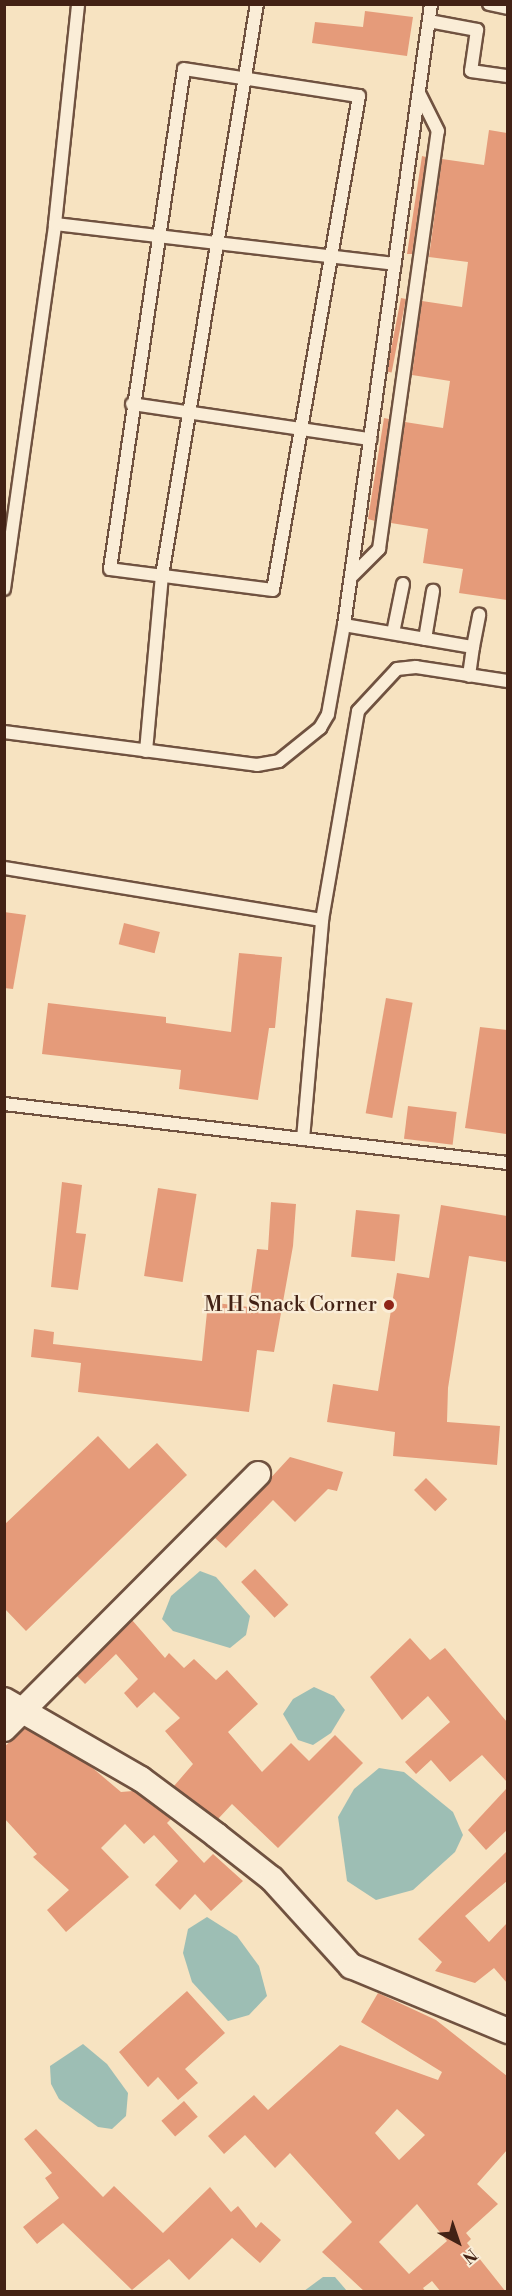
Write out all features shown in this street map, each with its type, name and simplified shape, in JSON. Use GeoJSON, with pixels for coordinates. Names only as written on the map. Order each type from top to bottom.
{"type":"FeatureCollection","features":[{"type":"Feature","properties":{"kind":"street"},"geometry":{"type":"LineString","coordinates":[[4,1729],[14,1705],[258,1474]]}},
{"type":"Feature","properties":{"kind":"street"},"geometry":{"type":"LineString","coordinates":[[14,1705],[141,1779],[216,1835],[272,1880],[351,1966],[507,2031]]}},
{"type":"Feature","properties":{"kind":"lane"},"geometry":{"type":"LineString","coordinates":[[4,589],[55,224],[78,4]]}},
{"type":"Feature","properties":{"kind":"lane"},"geometry":{"type":"LineString","coordinates":[[146,751],[162,576],[192,413],[216,243],[257,4]]}},
{"type":"Feature","properties":{"kind":"lane"},"geometry":{"type":"LineString","coordinates":[[4,732],[257,765],[279,761],[321,729],[328,714],[344,625],[431,4]]}},
{"type":"Feature","properties":{"kind":"lane"},"geometry":{"type":"LineString","coordinates":[[489,4],[507,8]]}},
{"type":"Feature","properties":{"kind":"lane"},"geometry":{"type":"LineString","coordinates":[[429,21],[477,30],[471,71],[507,76]]}},
{"type":"Feature","properties":{"kind":"lane"},"geometry":{"type":"LineString","coordinates":[[184,69],[244,77],[359,96],[273,590],[110,569],[132,404],[160,236],[184,69]]}},
{"type":"Feature","properties":{"kind":"lane"},"geometry":{"type":"LineString","coordinates":[[351,577],[379,549],[438,131],[419,93]]}},
{"type":"Feature","properties":{"kind":"lane"},"geometry":{"type":"LineString","coordinates":[[55,224],[395,264]]}},
{"type":"Feature","properties":{"kind":"lane"},"geometry":{"type":"LineString","coordinates":[[132,404],[370,439]]}},
{"type":"Feature","properties":{"kind":"lane"},"geometry":{"type":"LineString","coordinates":[[393,633],[403,584]]}},
{"type":"Feature","properties":{"kind":"lane"},"geometry":{"type":"LineString","coordinates":[[425,639],[433,591]]}},
{"type":"Feature","properties":{"kind":"lane"},"geometry":{"type":"LineString","coordinates":[[469,676],[479,615]]}},
{"type":"Feature","properties":{"kind":"lane"},"geometry":{"type":"LineString","coordinates":[[344,625],[473,647]]}},
{"type":"Feature","properties":{"kind":"lane"},"geometry":{"type":"LineString","coordinates":[[303,1139],[322,920],[358,711],[397,669],[416,667],[507,681]]}},
{"type":"Feature","properties":{"kind":"lane"},"geometry":{"type":"LineString","coordinates":[[4,867],[322,920]]}},
{"type":"Feature","properties":{"kind":"lane"},"geometry":{"type":"LineString","coordinates":[[4,1104],[507,1163]]}},
{"type":"Feature","properties":{"kind":"water"},"geometry":{"type":"Polygon","coordinates":[[[200,1571],[216,1577],[250,1616],[246,1635],[230,1648],[173,1631],[162,1619],[171,1596],[200,1571]]]}},
{"type":"Feature","properties":{"kind":"water"},"geometry":{"type":"Polygon","coordinates":[[[314,1687],[334,1696],[345,1710],[331,1733],[313,1745],[298,1740],[283,1714],[293,1699],[314,1687]]]}},
{"type":"Feature","properties":{"kind":"water"},"geometry":{"type":"Polygon","coordinates":[[[379,1768],[404,1772],[453,1812],[463,1835],[455,1852],[413,1890],[376,1900],[347,1881],[338,1817],[354,1789],[379,1768]]]}},
{"type":"Feature","properties":{"kind":"water"},"geometry":{"type":"Polygon","coordinates":[[[207,1917],[237,1936],[259,1966],[267,1996],[249,2015],[228,2021],[192,1982],[183,1953],[188,1929],[207,1917]]]}},
{"type":"Feature","properties":{"kind":"water"},"geometry":{"type":"Polygon","coordinates":[[[83,2044],[107,2064],[128,2093],[126,2116],[112,2129],[98,2127],[59,2099],[51,2084],[50,2066],[83,2044]]]}},
{"type":"Feature","properties":{"kind":"water"},"geometry":{"type":"Polygon","coordinates":[[[323,2277],[335,2277],[347,2291],[304,2291],[323,2277]]]}},
{"type":"Feature","properties":{"kind":"building"},"geometry":{"type":"Polygon","coordinates":[[[365,11],[413,17],[407,56],[312,43],[315,22],[363,27],[365,11]]]}},
{"type":"Feature","properties":{"kind":"building"},"geometry":{"type":"Polygon","coordinates":[[[489,130],[507,133],[507,600],[459,593],[463,569],[423,563],[428,529],[391,523],[405,422],[443,428],[450,381],[412,375],[422,301],[462,307],[468,262],[429,257],[442,159],[484,165],[489,130]]]}},
{"type":"Feature","properties":{"kind":"building"},"geometry":{"type":"Polygon","coordinates":[[[422,156],[426,157],[412,254],[407,254],[422,156]]]}},
{"type":"Feature","properties":{"kind":"building"},"geometry":{"type":"Polygon","coordinates":[[[401,298],[406,299],[392,373],[387,372],[401,298]]]}},
{"type":"Feature","properties":{"kind":"building"},"geometry":{"type":"Polygon","coordinates":[[[384,418],[389,419],[375,521],[368,519],[384,418]]]}},
{"type":"Feature","properties":{"kind":"building"},"geometry":{"type":"Polygon","coordinates":[[[4,912],[26,915],[13,989],[4,988],[4,912]]]}},
{"type":"Feature","properties":{"kind":"building"},"geometry":{"type":"Polygon","coordinates":[[[124,923],[160,932],[155,953],[119,944],[124,923]]]}},
{"type":"Feature","properties":{"kind":"building"},"geometry":{"type":"Polygon","coordinates":[[[239,953],[282,957],[275,1028],[269,1028],[258,1100],[179,1089],[181,1070],[42,1054],[48,1003],[166,1017],[166,1023],[231,1032],[239,953]]]}},
{"type":"Feature","properties":{"kind":"building"},"geometry":{"type":"Polygon","coordinates":[[[386,998],[413,1003],[392,1118],[366,1113],[386,998]]]}},
{"type":"Feature","properties":{"kind":"building"},"geometry":{"type":"Polygon","coordinates":[[[480,1027],[507,1030],[506,1134],[465,1128],[480,1027]]]}},
{"type":"Feature","properties":{"kind":"building"},"geometry":{"type":"Polygon","coordinates":[[[408,1106],[457,1112],[453,1145],[404,1139],[408,1106]]]}},
{"type":"Feature","properties":{"kind":"building"},"geometry":{"type":"Polygon","coordinates":[[[62,1182],[82,1185],[76,1233],[86,1234],[78,1290],[51,1287],[62,1182]]]}},
{"type":"Feature","properties":{"kind":"building"},"geometry":{"type":"Polygon","coordinates":[[[158,1188],[197,1194],[183,1282],[144,1276],[158,1188]]]}},
{"type":"Feature","properties":{"kind":"building"},"geometry":{"type":"Polygon","coordinates":[[[271,1202],[296,1204],[293,1246],[274,1352],[257,1350],[249,1412],[78,1392],[81,1363],[31,1357],[34,1329],[54,1332],[53,1344],[202,1361],[208,1302],[249,1307],[257,1249],[268,1250],[271,1202]]]}},
{"type":"Feature","properties":{"kind":"building"},"geometry":{"type":"Polygon","coordinates":[[[441,1205],[507,1216],[507,1262],[469,1256],[448,1388],[447,1422],[500,1426],[497,1465],[393,1456],[395,1432],[327,1422],[333,1384],[378,1391],[397,1273],[429,1278],[441,1205]]]}},
{"type":"Feature","properties":{"kind":"building"},"geometry":{"type":"Polygon","coordinates":[[[356,1210],[400,1215],[395,1261],[351,1257],[356,1210]]]}},
{"type":"Feature","properties":{"kind":"building"},"geometry":{"type":"Polygon","coordinates":[[[98,1436],[129,1469],[157,1443],[187,1475],[26,1631],[4,1608],[4,1525],[98,1436]]]}},
{"type":"Feature","properties":{"kind":"building"},"geometry":{"type":"Polygon","coordinates":[[[290,1457],[343,1472],[337,1491],[328,1489],[295,1522],[273,1500],[226,1548],[215,1538],[290,1457]]]}},
{"type":"Feature","properties":{"kind":"building"},"geometry":{"type":"Polygon","coordinates":[[[426,1478],[447,1499],[435,1511],[414,1490],[426,1478]]]}},
{"type":"Feature","properties":{"kind":"building"},"geometry":{"type":"Polygon","coordinates":[[[255,1569],[288,1605],[275,1618],[241,1582],[255,1569]]]}},
{"type":"Feature","properties":{"kind":"building"},"geometry":{"type":"Polygon","coordinates":[[[132,1620],[165,1658],[169,1653],[184,1668],[194,1659],[216,1680],[227,1670],[258,1704],[228,1732],[262,1772],[291,1743],[309,1761],[335,1735],[363,1763],[278,1848],[232,1804],[218,1819],[174,1786],[193,1764],[165,1731],[180,1718],[154,1692],[137,1708],[124,1693],[138,1679],[116,1654],[85,1684],[77,1676],[132,1620]]]}},
{"type":"Feature","properties":{"kind":"building"},"geometry":{"type":"Polygon","coordinates":[[[410,1638],[430,1660],[445,1648],[507,1722],[507,1782],[482,1755],[450,1782],[431,1760],[416,1774],[405,1762],[450,1722],[428,1696],[402,1720],[370,1677],[410,1638]]]}},
{"type":"Feature","properties":{"kind":"building"},"geometry":{"type":"Polygon","coordinates":[[[25,1728],[89,1765],[121,1792],[133,1791],[171,1819],[167,1823],[204,1863],[213,1854],[243,1881],[211,1911],[195,1894],[180,1910],[155,1885],[178,1861],[154,1835],[144,1844],[125,1824],[101,1848],[129,1877],[66,1932],[47,1910],[69,1890],[33,1857],[37,1854],[4,1818],[4,1747],[25,1728]]]}},
{"type":"Feature","properties":{"kind":"building"},"geometry":{"type":"Polygon","coordinates":[[[507,1788],[507,1830],[486,1850],[468,1830],[507,1788]]]}},
{"type":"Feature","properties":{"kind":"building"},"geometry":{"type":"Polygon","coordinates":[[[507,1851],[507,1881],[465,1916],[489,1942],[507,1923],[507,1983],[494,1968],[475,1983],[435,1971],[442,1962],[418,1939],[507,1851]]]}},
{"type":"Feature","properties":{"kind":"building"},"geometry":{"type":"Polygon","coordinates":[[[187,1991],[225,2033],[185,2069],[198,2083],[178,2100],[158,2077],[148,2087],[119,2052],[187,1991]]]}},
{"type":"Feature","properties":{"kind":"building"},"geometry":{"type":"Polygon","coordinates":[[[378,1993],[436,2020],[507,2076],[507,2150],[477,2184],[498,2204],[466,2233],[471,2239],[467,2243],[506,2292],[441,2292],[432,2281],[423,2288],[426,2292],[365,2292],[322,2252],[352,2222],[290,2153],[275,2168],[245,2135],[224,2154],[208,2136],[254,2095],[268,2110],[340,2045],[438,2080],[442,2072],[361,2022],[378,1993]],[[397,2109],[375,2133],[399,2160],[425,2135],[397,2109]],[[417,2204],[379,2242],[409,2274],[447,2241],[417,2204]]]}},
{"type":"Feature","properties":{"kind":"building"},"geometry":{"type":"Polygon","coordinates":[[[184,2101],[198,2117],[175,2137],[161,2121],[184,2101]]]}},
{"type":"Feature","properties":{"kind":"building"},"geometry":{"type":"Polygon","coordinates":[[[36,2129],[103,2197],[114,2186],[163,2233],[210,2187],[231,2212],[238,2206],[256,2228],[261,2222],[281,2240],[260,2263],[232,2238],[189,2280],[169,2259],[132,2290],[63,2223],[37,2244],[23,2227],[59,2198],[45,2178],[52,2173],[24,2139],[36,2129]]]}},
{"type":"Feature","properties":{"kind":"place","name":"M H Snack Corner"},"geometry":{"type":"Point","coordinates":[389,1305]}}]}
